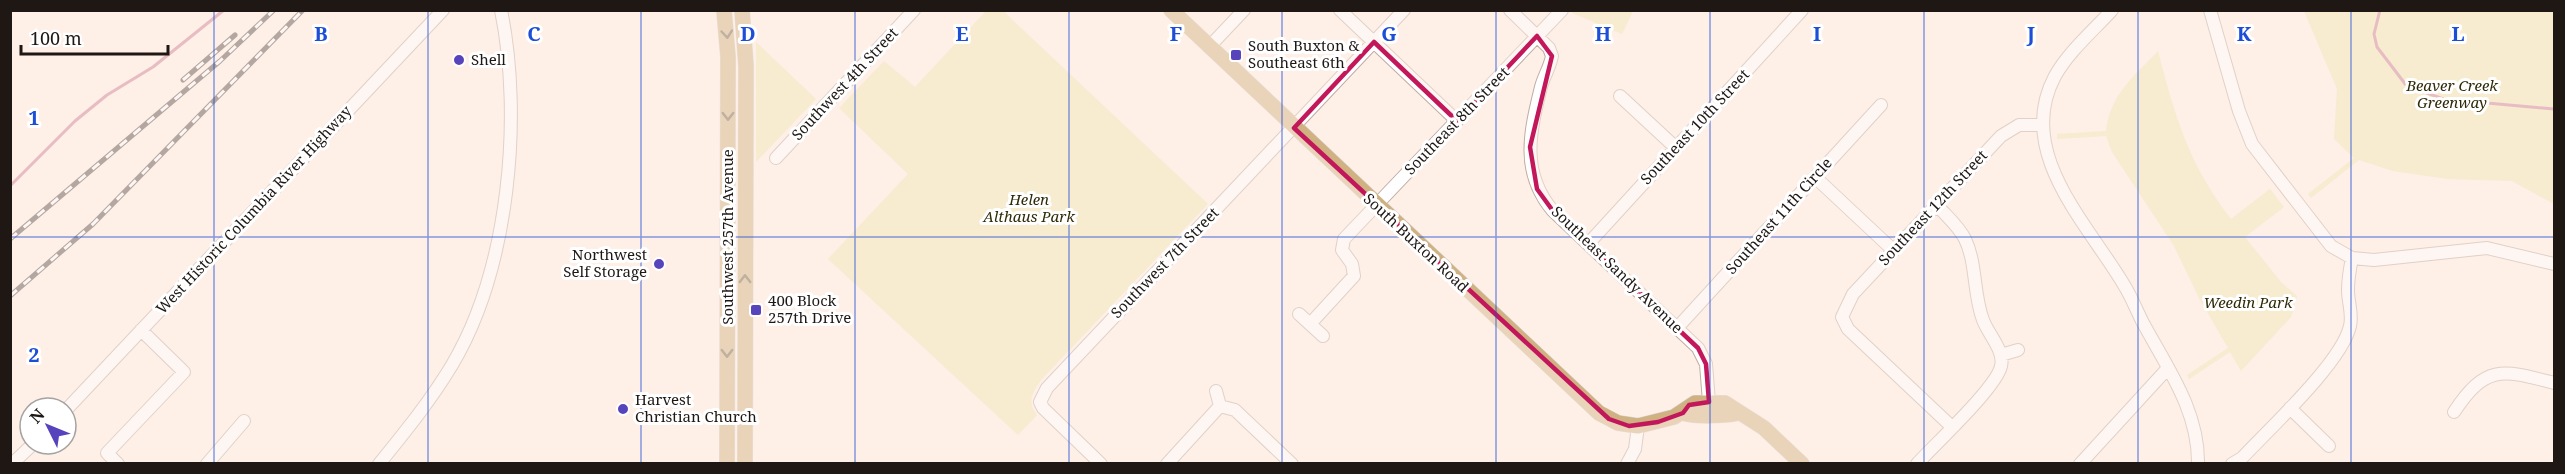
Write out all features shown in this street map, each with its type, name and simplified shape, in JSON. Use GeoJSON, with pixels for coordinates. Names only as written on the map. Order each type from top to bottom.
{"type":"FeatureCollection","features":[{"type":"Feature","properties":{"kind":"main road","name":"Southwest 257th Avenue"},"geometry":{"type":"LineString","coordinates":[[724,10],[728,57],[727,464]]}},
{"type":"Feature","properties":{"kind":"main road","name":"Southwest 257th Avenue"},"geometry":{"type":"LineString","coordinates":[[742,10],[746,66],[745,464]]}},
{"type":"Feature","properties":{"kind":"main road","name":"South Buxton Road"},"geometry":{"type":"LineString","coordinates":[[1171,10],[1588,405],[1609,419],[1638,426],[1683,413],[1726,416],[1738,413]]}},
{"type":"Feature","properties":{"kind":"main road","name":"South Buxton Road"},"geometry":{"type":"LineString","coordinates":[[1683,413],[1689,405],[1709,402]]}},
{"type":"Feature","properties":{"kind":"main road"},"geometry":{"type":"LineString","coordinates":[[1709,402],[1731,405],[1738,413],[1764,429],[1802,464]]}},
{"type":"Feature","properties":{"kind":"street","name":"West Historic Columbia River Highway"},"geometry":{"type":"LineString","coordinates":[[78,397],[443,10]]}},
{"type":"Feature","properties":{"kind":"street"},"geometry":{"type":"LineString","coordinates":[[379,464],[421,411],[452,364],[482,298],[495,252],[504,196],[511,111],[508,58],[501,10]]}},
{"type":"Feature","properties":{"kind":"street","name":"Southwest 4th Street"},"geometry":{"type":"LineString","coordinates":[[776,158],[914,10]]}},
{"type":"Feature","properties":{"kind":"street"},"geometry":{"type":"LineString","coordinates":[[1209,47],[1244,10]]}},
{"type":"Feature","properties":{"kind":"street"},"geometry":{"type":"LineString","coordinates":[[1340,10],[1457,121]]}},
{"type":"Feature","properties":{"kind":"street","name":"Southwest 7th Street"},"geometry":{"type":"LineString","coordinates":[[1093,461],[1040,402],[1057,375],[1404,10]]}},
{"type":"Feature","properties":{"kind":"street"},"geometry":{"type":"LineString","coordinates":[[1510,10],[1537,36],[1562,10]]}},
{"type":"Feature","properties":{"kind":"street","name":"Southeast 10th Street"},"geometry":{"type":"LineString","coordinates":[[1588,244],[1802,10]]}},
{"type":"Feature","properties":{"kind":"street"},"geometry":{"type":"LineString","coordinates":[[2112,10],[2073,52],[2055,76],[2042,124],[2047,155],[2059,183],[2125,286],[2189,409],[2196,437],[2198,464]]}},
{"type":"Feature","properties":{"kind":"street"},"geometry":{"type":"LineString","coordinates":[[2210,10],[2239,111],[2252,144],[2323,239],[2340,252],[2352,258],[2374,260],[2487,248],[2554,264]]}},
{"type":"Feature","properties":{"kind":"street","name":"Southeast 8th Street"},"geometry":{"type":"LineString","coordinates":[[1310,324],[1354,276],[1355,271],[1343,254],[1342,244],[1537,36]]}},
{"type":"Feature","properties":{"kind":"street","name":"Southeast Sandy Avenue"},"geometry":{"type":"LineString","coordinates":[[1537,36],[1551,51],[1552,56],[1541,87],[1530,147],[1532,174],[1543,200],[1704,356],[1709,402]]}},
{"type":"Feature","properties":{"kind":"street"},"geometry":{"type":"LineString","coordinates":[[1620,96],[1675,147]]}},
{"type":"Feature","properties":{"kind":"street","name":"Southeast 11th Circle"},"geometry":{"type":"LineString","coordinates":[[1677,328],[1881,105]]}},
{"type":"Feature","properties":{"kind":"street","name":"Southeast 12th Street"},"geometry":{"type":"LineString","coordinates":[[1951,426],[1838,318],[1853,294],[2008,130],[2019,125],[2042,124]]}},
{"type":"Feature","properties":{"kind":"street"},"geometry":{"type":"LineString","coordinates":[[1815,177],[1893,250]]}},
{"type":"Feature","properties":{"kind":"street"},"geometry":{"type":"LineString","coordinates":[[1917,464],[1997,376],[2002,365],[2001,355],[1982,318],[1966,242],[1953,222],[1936,204]]}},
{"type":"Feature","properties":{"kind":"street"},"geometry":{"type":"LineString","coordinates":[[2232,464],[2242,458],[2290,408],[2334,358],[2347,337],[2352,313],[2348,291],[2352,258]]}},
{"type":"Feature","properties":{"kind":"street"},"geometry":{"type":"LineString","coordinates":[[1299,314],[1323,336]]}},
{"type":"Feature","properties":{"kind":"street"},"geometry":{"type":"LineString","coordinates":[[118,464],[107,453],[184,372],[141,330]]}},
{"type":"Feature","properties":{"kind":"street"},"geometry":{"type":"LineString","coordinates":[[2001,355],[2018,350]]}},
{"type":"Feature","properties":{"kind":"street"},"geometry":{"type":"LineString","coordinates":[[2080,464],[2168,368]]}},
{"type":"Feature","properties":{"kind":"street"},"geometry":{"type":"LineString","coordinates":[[2454,412],[2476,385],[2495,374],[2510,372],[2554,383]]}},
{"type":"Feature","properties":{"kind":"street"},"geometry":{"type":"LineString","coordinates":[[1216,392],[1220,406]]}},
{"type":"Feature","properties":{"kind":"street"},"geometry":{"type":"LineString","coordinates":[[1167,464],[1220,406]]}},
{"type":"Feature","properties":{"kind":"street"},"geometry":{"type":"LineString","coordinates":[[1220,406],[1234,410],[1292,464]]}},
{"type":"Feature","properties":{"kind":"street"},"geometry":{"type":"LineString","coordinates":[[2290,408],[2329,446]]}},
{"type":"Feature","properties":{"kind":"street"},"geometry":{"type":"LineString","coordinates":[[207,464],[244,421]]}},
{"type":"Feature","properties":{"kind":"street"},"geometry":{"type":"LineString","coordinates":[[1627,464],[1635,449],[1638,426]]}},
{"type":"Feature","properties":{"kind":"highlighted area"},"geometry":{"type":"Polygon","coordinates":[[[1537,36],[1552,56],[1530,147],[1537,189],[1553,211],[1698,348],[1706,364],[1709,402],[1689,405],[1683,413],[1658,422],[1629,426],[1609,419],[1294,128],[1374,42],[1457,121],[1537,36]]]}},
{"type":"Feature","properties":{"kind":"green space","name":"Helen Althaus Park"},"geometry":{"type":"Polygon","coordinates":[[[987,10],[1003,11],[1208,204],[1042,379],[1031,401],[1037,415],[1018,435],[828,259],[908,174],[839,108],[884,61],[915,87],[987,10]]]}},
{"type":"Feature","properties":{"kind":"green space"},"geometry":{"type":"Polygon","coordinates":[[[1574,10],[1633,11],[1622,34],[1572,13],[1574,10]]]}},
{"type":"Feature","properties":{"kind":"green space","name":"Beaver Creek Greenway"},"geometry":{"type":"Polygon","coordinates":[[[2304,11],[2554,11],[2554,204],[2512,181],[2448,179],[2393,171],[2359,160],[2311,198],[2308,194],[2354,158],[2334,139],[2337,89],[2304,11]]]}},
{"type":"Feature","properties":{"kind":"green space"},"geometry":{"type":"Polygon","coordinates":[[[756,42],[816,99],[756,162],[756,42]]]}},
{"type":"Feature","properties":{"kind":"green space","name":"Weedin Park"},"geometry":{"type":"Polygon","coordinates":[[[2158,51],[2185,140],[2204,179],[2231,219],[2270,189],[2284,207],[2245,237],[2281,282],[2297,296],[2291,317],[2241,371],[2230,352],[2189,379],[2187,375],[2228,348],[2199,298],[2174,246],[2112,152],[2106,136],[2057,139],[2057,134],[2106,131],[2118,96],[2158,51]]]}},
{"type":"Feature","properties":{"kind":"waterway"},"geometry":{"type":"LineString","coordinates":[[10,186],[75,121],[107,95],[153,67],[224,10]]}},
{"type":"Feature","properties":{"kind":"waterway"},"geometry":{"type":"LineString","coordinates":[[2380,10],[2374,34],[2377,47],[2406,85],[2443,99],[2554,109]]}},
{"type":"Feature","properties":{"kind":"railway"},"geometry":{"type":"LineString","coordinates":[[10,239],[220,61],[274,10]]}},
{"type":"Feature","properties":{"kind":"railway"},"geometry":{"type":"LineString","coordinates":[[10,296],[93,224],[303,10]]}},
{"type":"Feature","properties":{"kind":"railway"},"geometry":{"type":"LineString","coordinates":[[183,80],[235,35]]}},
{"type":"Feature","properties":{"kind":"place","name":"South Buxton & Southeast 6th"},"geometry":{"type":"Point","coordinates":[1236,55]}},
{"type":"Feature","properties":{"kind":"place","name":"Shell"},"geometry":{"type":"Point","coordinates":[459,60]}},
{"type":"Feature","properties":{"kind":"place","name":"Northwest Self Storage"},"geometry":{"type":"Point","coordinates":[659,264]}},
{"type":"Feature","properties":{"kind":"place","name":"400 Block 257th Drive"},"geometry":{"type":"Point","coordinates":[756,310]}},
{"type":"Feature","properties":{"kind":"place","name":"Harvest Christian Church"},"geometry":{"type":"Point","coordinates":[623,409]}}]}
